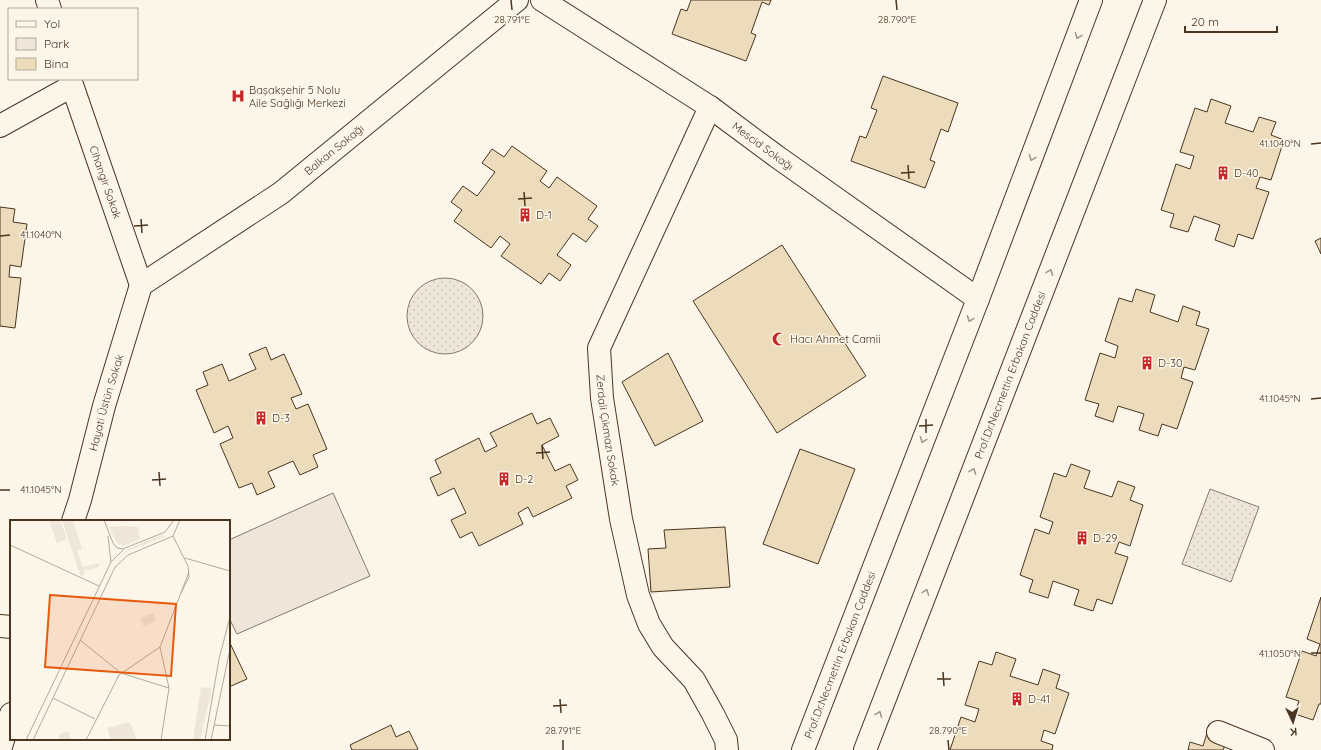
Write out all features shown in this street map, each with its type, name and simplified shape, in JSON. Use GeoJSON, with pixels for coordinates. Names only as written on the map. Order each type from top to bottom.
{"type":"FeatureCollection","features":[{"type":"Feature","properties":{"kind":"main road","name":"Balkan Sokağı"},"geometry":{"type":"LineString","coordinates":[[141,285],[281,193],[517,0]]}},
{"type":"Feature","properties":{"kind":"main road","name":"Mescid Sokağı"},"geometry":{"type":"LineString","coordinates":[[542,0],[710,106],[776,156],[978,299]]}},
{"type":"Feature","properties":{"kind":"main road","name":"Prof.Dr.Necmettin Erbakan Caddesi"},"geometry":{"type":"LineString","coordinates":[[803,750],[1092,0]]}},
{"type":"Feature","properties":{"kind":"main road","name":"Prof.Dr.Necmettin Erbakan Caddesi"},"geometry":{"type":"LineString","coordinates":[[865,750],[1155,0]]}},
{"type":"Feature","properties":{"kind":"main road","name":"Cihangir Sokak"},"geometry":{"type":"LineString","coordinates":[[71,83],[141,285]]}},
{"type":"Feature","properties":{"kind":"main road"},"geometry":{"type":"LineString","coordinates":[[0,126],[71,83]]}},
{"type":"Feature","properties":{"kind":"main road","name":"Zerdali Çıkmazı Sokak"},"geometry":{"type":"LineString","coordinates":[[710,106],[599,348],[602,398],[621,519],[638,595],[649,624],[663,647],[694,680],[726,740],[727,750]]}},
{"type":"Feature","properties":{"kind":"main road","name":"Hayati Üstün Sokak"},"geometry":{"type":"LineString","coordinates":[[73,520],[80,500],[104,406],[141,285]]}},
{"type":"Feature","properties":{"kind":"main road"},"geometry":{"type":"LineString","coordinates":[[0,626],[10,628]]}},
{"type":"Feature","properties":{"kind":"main road"},"geometry":{"type":"LineString","coordinates":[[0,750],[10,717]]}},
{"type":"Feature","properties":{"kind":"main road"},"geometry":{"type":"LineString","coordinates":[[1218,732],[1263,750]]}},
{"type":"Feature","properties":{"kind":"green space"},"geometry":{"type":"Polygon","coordinates":[[[445,278],[459,281],[472,289],[480,302],[483,316],[480,330],[472,343],[459,351],[445,354],[431,351],[418,343],[410,330],[407,316],[410,302],[418,289],[431,281],[445,278]]]}},
{"type":"Feature","properties":{"kind":"green space"},"geometry":{"type":"Polygon","coordinates":[[[1210,489],[1259,507],[1231,582],[1182,564],[1210,489]]]}},
{"type":"Feature","properties":{"kind":"green space"},"geometry":{"type":"Polygon","coordinates":[[[333,493],[370,576],[237,634],[230,620],[230,540],[333,493]]]}},
{"type":"Feature","properties":{"kind":"building"},"geometry":{"type":"Polygon","coordinates":[[[691,0],[771,0],[769,5],[762,2],[751,33],[756,35],[746,61],[672,34],[681,9],[687,11],[691,0]]]}},
{"type":"Feature","properties":{"kind":"building"},"geometry":{"type":"Polygon","coordinates":[[[883,76],[958,103],[948,132],[941,129],[930,160],[935,162],[925,188],[851,161],[860,136],[866,138],[877,110],[871,108],[883,76]]]}},
{"type":"Feature","properties":{"kind":"building","name":"D-40"},"geometry":{"type":"Polygon","coordinates":[[[1211,99],[1231,106],[1225,123],[1253,132],[1259,117],[1276,122],[1271,135],[1284,140],[1271,180],[1260,177],[1256,188],[1269,192],[1253,239],[1238,234],[1234,247],[1215,240],[1220,225],[1194,216],[1188,232],[1170,227],[1174,214],[1161,210],[1176,164],[1190,169],[1194,156],[1180,152],[1195,108],[1207,112],[1211,99]]]}},
{"type":"Feature","properties":{"kind":"building","name":"D-1"},"geometry":{"type":"Polygon","coordinates":[[[512,146],[547,171],[540,181],[549,188],[557,177],[597,206],[588,219],[598,226],[586,242],[573,233],[557,255],[571,265],[560,281],[549,273],[541,284],[501,256],[510,244],[500,236],[491,248],[454,221],[462,210],[451,202],[463,186],[477,196],[495,172],[482,163],[492,149],[504,157],[512,146]]]}},
{"type":"Feature","properties":{"kind":"building"},"geometry":{"type":"Polygon","coordinates":[[[0,207],[15,209],[13,222],[27,224],[21,267],[10,265],[9,277],[21,278],[15,328],[0,326],[0,207]]]}},
{"type":"Feature","properties":{"kind":"building"},"geometry":{"type":"Polygon","coordinates":[[[1321,238],[1321,254],[1315,241],[1321,238]]]}},
{"type":"Feature","properties":{"kind":"building","name":"Hacı Ahmet Camii"},"geometry":{"type":"Polygon","coordinates":[[[782,245],[866,376],[777,433],[693,301],[782,245]]]}},
{"type":"Feature","properties":{"kind":"building","name":"D-30"},"geometry":{"type":"Polygon","coordinates":[[[1136,289],[1155,295],[1150,312],[1178,322],[1183,306],[1200,312],[1196,325],[1209,329],[1195,370],[1184,367],[1181,378],[1193,382],[1177,429],[1162,424],[1158,436],[1139,430],[1144,414],[1118,406],[1113,422],[1095,416],[1099,404],[1085,400],[1100,353],[1115,358],[1118,346],[1105,341],[1119,298],[1132,302],[1136,289]]]}},
{"type":"Feature","properties":{"kind":"building","name":"D-3"},"geometry":{"type":"Polygon","coordinates":[[[266,347],[271,360],[284,354],[302,394],[291,398],[296,409],[308,404],[327,449],[313,455],[318,467],[300,475],[293,461],[268,472],[275,487],[257,495],[252,483],[239,488],[220,444],[233,438],[228,426],[214,433],[196,390],[208,385],[203,372],[222,364],[229,381],[256,369],[249,354],[266,347]]]}},
{"type":"Feature","properties":{"kind":"building"},"geometry":{"type":"Polygon","coordinates":[[[668,353],[703,421],[655,446],[622,382],[668,353]]]}},
{"type":"Feature","properties":{"kind":"building","name":"D-2"},"geometry":{"type":"Polygon","coordinates":[[[532,413],[537,424],[550,418],[559,436],[542,445],[555,471],[570,464],[578,480],[566,486],[572,498],[533,517],[528,507],[518,513],[523,524],[479,546],[472,532],[460,538],[451,520],[466,513],[454,488],[438,496],[430,478],[441,473],[435,460],[479,438],[485,452],[497,446],[490,433],[532,413]]]}},
{"type":"Feature","properties":{"kind":"building"},"geometry":{"type":"Polygon","coordinates":[[[800,449],[855,469],[818,564],[763,544],[800,449]]]}},
{"type":"Feature","properties":{"kind":"building","name":"D-29"},"geometry":{"type":"Polygon","coordinates":[[[1071,464],[1090,471],[1084,488],[1112,497],[1118,481],[1135,487],[1130,500],[1143,505],[1130,546],[1119,542],[1115,553],[1128,557],[1112,604],[1097,599],[1093,611],[1074,605],[1079,590],[1053,581],[1048,598],[1029,592],[1033,580],[1020,575],[1035,529],[1049,534],[1053,522],[1040,517],[1054,473],[1066,477],[1071,464]]]}},
{"type":"Feature","properties":{"kind":"building"},"geometry":{"type":"Polygon","coordinates":[[[725,527],[730,587],[651,592],[648,549],[666,548],[664,530],[725,527]]]}},
{"type":"Feature","properties":{"kind":"building"},"geometry":{"type":"Polygon","coordinates":[[[1321,597],[1321,704],[1319,704],[1313,720],[1295,714],[1299,701],[1286,697],[1302,651],[1316,656],[1320,644],[1307,639],[1321,597]]]}},
{"type":"Feature","properties":{"kind":"building"},"geometry":{"type":"Polygon","coordinates":[[[230,643],[247,679],[230,687],[230,643]]]}},
{"type":"Feature","properties":{"kind":"building","name":"D-41"},"geometry":{"type":"Polygon","coordinates":[[[996,652],[1016,659],[1010,676],[1038,685],[1043,669],[1060,675],[1056,688],[1069,693],[1055,734],[1044,730],[1041,741],[1053,745],[1052,750],[950,750],[961,717],[975,722],[979,709],[965,705],[979,661],[992,665],[996,652]]]}},
{"type":"Feature","properties":{"kind":"building"},"geometry":{"type":"Polygon","coordinates":[[[391,725],[396,737],[409,731],[418,749],[352,750],[350,745],[391,725]]]}},
{"type":"Feature","properties":{"kind":"building"},"geometry":{"type":"Polygon","coordinates":[[[1207,733],[1227,740],[1223,750],[1188,750],[1190,742],[1203,746],[1207,733]]]}},
{"type":"Feature","properties":{"kind":"place","name":"Başakşehir 5 Nolu Aile Sağlığı Merkezi"},"geometry":{"type":"Point","coordinates":[238,96]}},
{"type":"Feature","properties":{"kind":"place","name":"D-40"},"geometry":{"type":"Point","coordinates":[1223,173]}},
{"type":"Feature","properties":{"kind":"place","name":"D-1"},"geometry":{"type":"Point","coordinates":[525,215]}},
{"type":"Feature","properties":{"kind":"place","name":"Hacı Ahmet Camii"},"geometry":{"type":"Point","coordinates":[779,339]}},
{"type":"Feature","properties":{"kind":"place","name":"D-30"},"geometry":{"type":"Point","coordinates":[1147,363]}},
{"type":"Feature","properties":{"kind":"place","name":"D-3"},"geometry":{"type":"Point","coordinates":[261,418]}},
{"type":"Feature","properties":{"kind":"place","name":"D-2"},"geometry":{"type":"Point","coordinates":[504,479]}},
{"type":"Feature","properties":{"kind":"place","name":"D-29"},"geometry":{"type":"Point","coordinates":[1082,538]}},
{"type":"Feature","properties":{"kind":"place","name":"D-41"},"geometry":{"type":"Point","coordinates":[1017,699]}}]}
